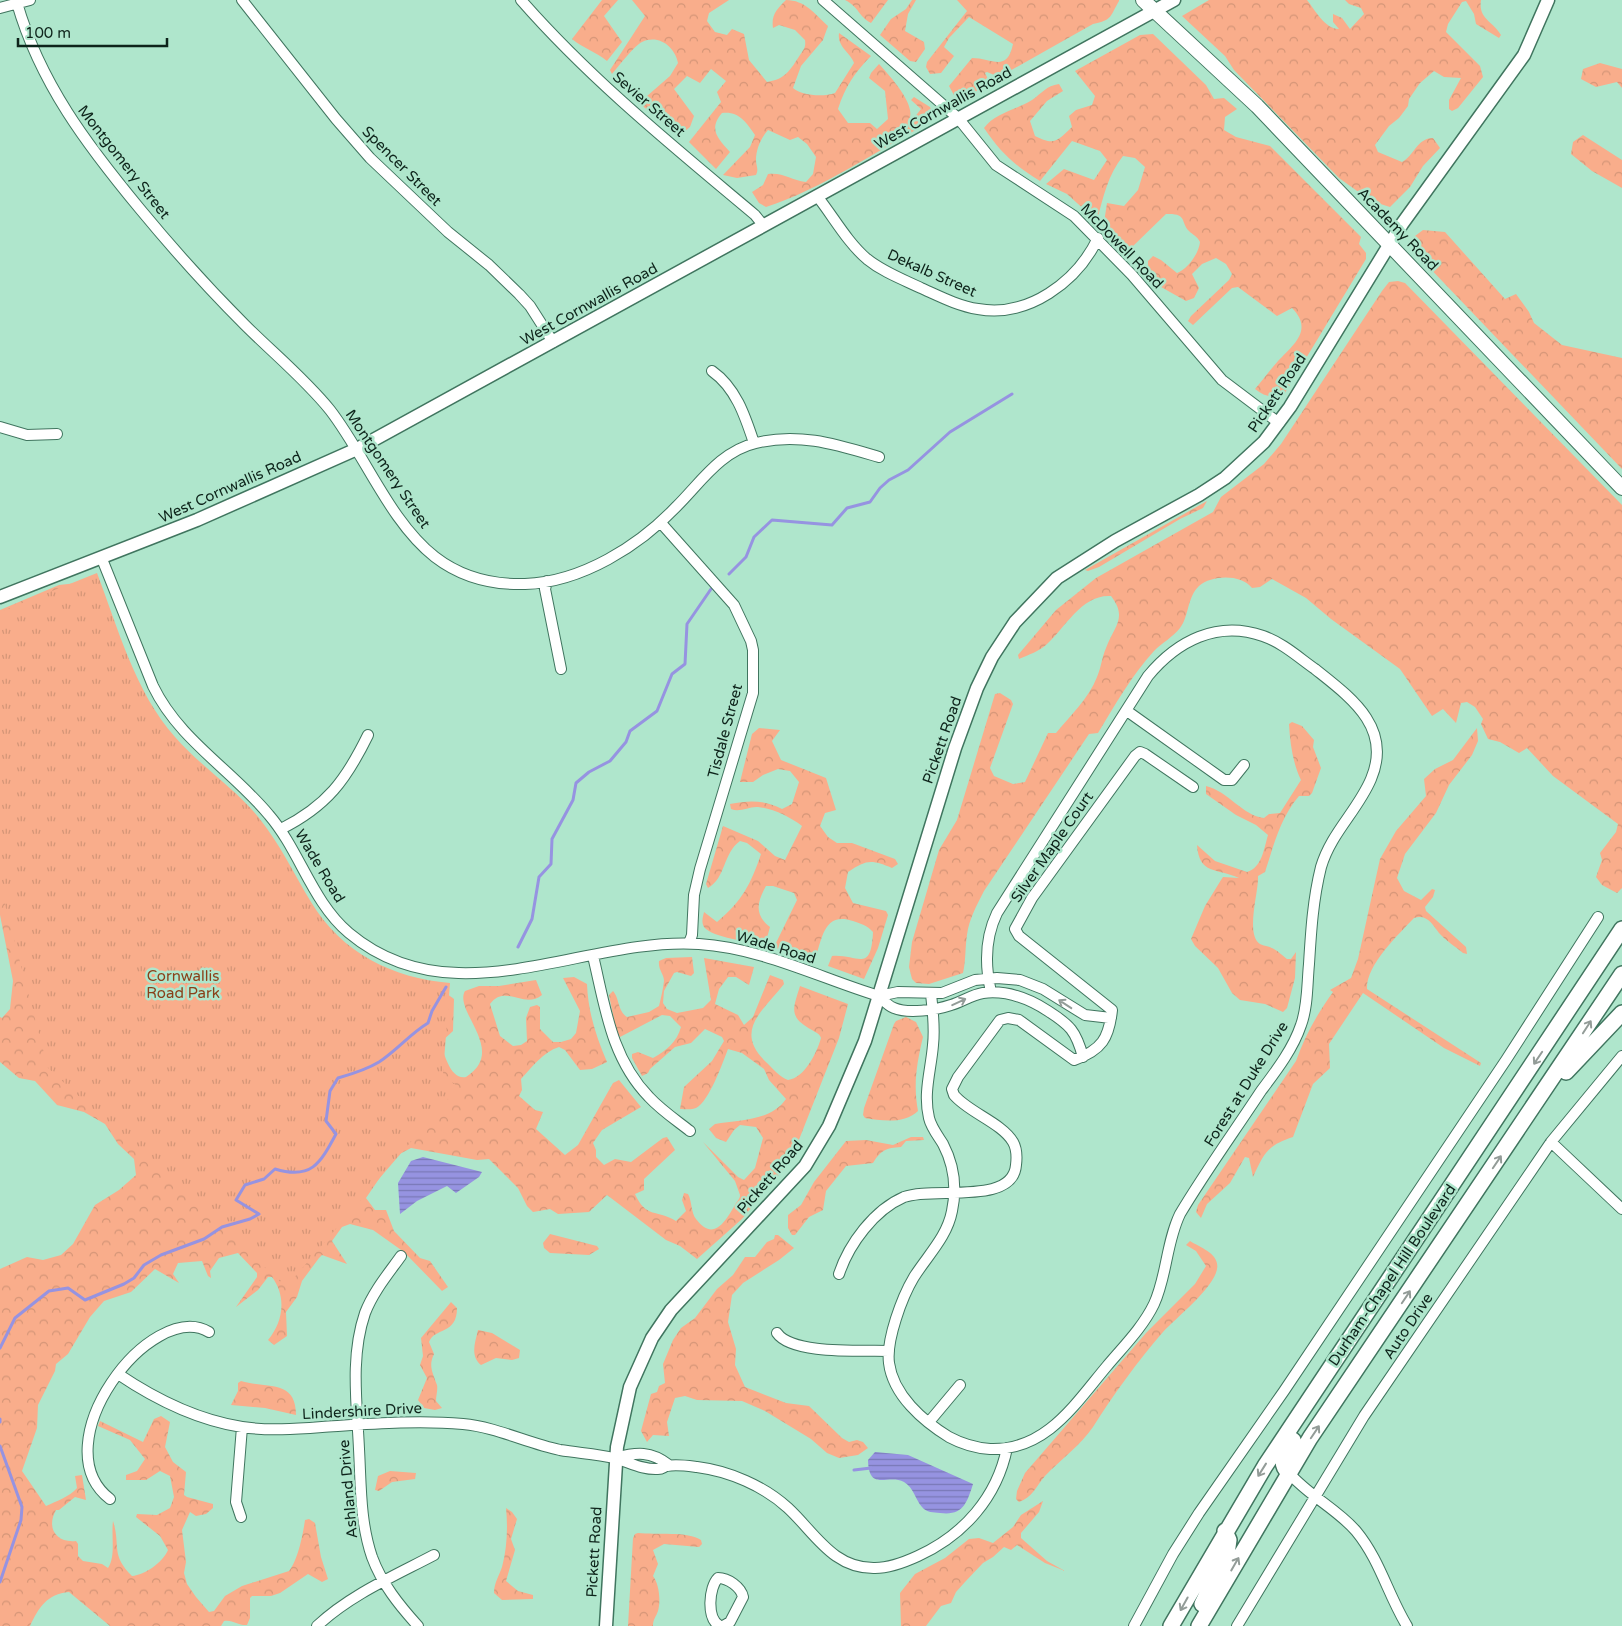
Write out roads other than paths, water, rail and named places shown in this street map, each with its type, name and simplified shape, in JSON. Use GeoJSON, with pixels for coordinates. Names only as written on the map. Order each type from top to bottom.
{"type":"FeatureCollection","features":[{"type":"Feature","properties":{"kind":"main road","name":"Academy Road"},"geometry":{"type":"LineString","coordinates":[[1143,0],[1256,106],[1622,488]]}},
{"type":"Feature","properties":{"kind":"main road"},"geometry":{"type":"LineString","coordinates":[[1599,966],[1622,915]]}},
{"type":"Feature","properties":{"kind":"main road","name":"Durham-Chapel Hill Boulevard"},"geometry":{"type":"LineString","coordinates":[[1171,1626],[1225,1531],[1304,1406],[1622,929]]}},
{"type":"Feature","properties":{"kind":"main road","name":"Durham-Chapel Hill Boulevard"},"geometry":{"type":"LineString","coordinates":[[1200,1626],[1289,1473],[1316,1431],[1622,974]]}},
{"type":"Feature","properties":{"kind":"main road"},"geometry":{"type":"LineString","coordinates":[[1539,1100],[1622,1013]]}},
{"type":"Feature","properties":{"kind":"main road"},"geometry":{"type":"LineString","coordinates":[[1289,1473],[1283,1463],[1285,1453],[1365,1328],[1367,1313]]}},
{"type":"Feature","properties":{"kind":"main road"},"geometry":{"type":"LineString","coordinates":[[1192,1626],[1227,1554],[1228,1540],[1225,1531]]}},
{"type":"Feature","properties":{"kind":"street"},"geometry":{"type":"LineString","coordinates":[[0,8],[30,0]]}},
{"type":"Feature","properties":{"kind":"street","name":"Spencer Street"},"geometry":{"type":"LineString","coordinates":[[242,0],[336,119],[370,158],[448,232],[489,265],[525,300],[553,342]]}},
{"type":"Feature","properties":{"kind":"street","name":"Sevier Street"},"geometry":{"type":"LineString","coordinates":[[521,0],[556,39],[615,96],[755,215],[763,225]]}},
{"type":"Feature","properties":{"kind":"street","name":"McDowell Road"},"geometry":{"type":"LineString","coordinates":[[823,0],[958,118],[996,165],[1059,204],[1098,238],[1132,274],[1204,362],[1236,392],[1279,423]]}},
{"type":"Feature","properties":{"kind":"street","name":"West Cornwallis Road"},"geometry":{"type":"LineString","coordinates":[[0,597],[222,510],[357,449],[1174,0]]}},
{"type":"Feature","properties":{"kind":"street","name":"Pickett Road"},"geometry":{"type":"LineString","coordinates":[[606,1626],[616,1458],[623,1414],[630,1388],[652,1338],[671,1310],[783,1191],[805,1166],[818,1146],[848,1084],[865,1041],[955,748],[977,688],[1002,639],[1034,601],[1057,578],[1105,547],[1184,504],[1225,478],[1252,455],[1279,423],[1389,244],[1524,56],[1548,0]]}},
{"type":"Feature","properties":{"kind":"street","name":"Montgomery Street"},"geometry":{"type":"LineString","coordinates":[[17,3],[32,50],[40,68],[81,135],[174,250],[243,323],[331,411],[410,533],[439,560],[470,577],[496,584],[526,584],[564,577],[613,556],[661,522],[707,472],[737,450],[754,443],[793,438],[816,440],[879,458]]}},
{"type":"Feature","properties":{"kind":"street","name":"Dekalb Street"},"geometry":{"type":"LineString","coordinates":[[818,196],[856,248],[881,269],[957,304],[977,309],[1004,309],[1041,298],[1077,271],[1098,238]]}},
{"type":"Feature","properties":{"kind":"street"},"geometry":{"type":"LineString","coordinates":[[712,372],[727,382],[747,422],[754,443]]}},
{"type":"Feature","properties":{"kind":"street"},"geometry":{"type":"LineString","coordinates":[[0,427],[27,435],[58,434]]}},
{"type":"Feature","properties":{"kind":"street","name":"Tisdale Street"},"geometry":{"type":"LineString","coordinates":[[661,522],[726,592],[742,618],[753,650],[753,693],[700,869],[693,906],[692,935],[689,943]]}},
{"type":"Feature","properties":{"kind":"street","name":"Wade Road"},"geometry":{"type":"LineString","coordinates":[[102,558],[153,686],[164,706],[190,738],[250,794],[281,829],[322,901],[335,919],[370,948],[401,963],[443,971],[488,973],[544,966],[670,944],[689,943],[727,948],[758,955],[879,996]]}},
{"type":"Feature","properties":{"kind":"street"},"geometry":{"type":"LineString","coordinates":[[546,581],[545,589],[560,669]]}},
{"type":"Feature","properties":{"kind":"street","name":"Forest at Duke Drive"},"geometry":{"type":"LineString","coordinates":[[931,994],[934,1045],[927,1101],[930,1119],[949,1157],[955,1192],[945,1233],[910,1285],[893,1331],[889,1363],[896,1386],[911,1406],[929,1422],[961,1443],[985,1448],[1007,1448],[1035,1440],[1060,1420],[1141,1326],[1153,1306],[1180,1214],[1279,1066],[1300,1027],[1306,1000],[1311,920],[1324,857],[1339,829],[1364,793],[1376,763],[1376,745],[1372,727],[1360,707],[1286,647],[1254,634],[1233,632],[1208,634],[1182,644],[1167,655],[1148,676],[997,913],[990,930],[987,947],[987,977],[991,992]]}},
{"type":"Feature","properties":{"kind":"street"},"geometry":{"type":"LineString","coordinates":[[1127,711],[1224,780],[1232,780],[1244,765]]}},
{"type":"Feature","properties":{"kind":"street"},"geometry":{"type":"LineString","coordinates":[[281,829],[323,802],[337,788],[355,763],[368,735]]}},
{"type":"Feature","properties":{"kind":"street","name":"Silver Maple Court"},"geometry":{"type":"LineString","coordinates":[[1111,1018],[1112,1010],[1019,936],[1015,928],[1032,898],[1135,756],[1140,752],[1193,788]]}},
{"type":"Feature","properties":{"kind":"street"},"geometry":{"type":"LineString","coordinates":[[1134,1626],[1199,1513],[1284,1391],[1496,1076],[1598,917]]}},
{"type":"Feature","properties":{"kind":"street"},"geometry":{"type":"LineString","coordinates":[[593,956],[609,1028],[625,1065],[648,1097],[690,1131]]}},
{"type":"Feature","properties":{"kind":"street"},"geometry":{"type":"LineString","coordinates":[[839,1274],[855,1242],[885,1209],[906,1197],[937,1192],[995,1190],[1007,1182],[1016,1169],[1017,1155],[1013,1142],[959,1101],[952,1089],[958,1077],[1000,1020],[1008,1018],[1019,1020],[1074,1060],[1091,1054],[1110,1030],[1111,1018],[1085,1015],[1043,989],[1020,980],[987,977],[942,993],[898,992],[879,996]]}},
{"type":"Feature","properties":{"kind":"street"},"geometry":{"type":"LineString","coordinates":[[879,996],[893,1008],[917,1010],[951,1005],[971,996],[991,992],[1007,993],[1021,997],[1037,1004],[1070,1025],[1079,1040],[1083,1057]]}},
{"type":"Feature","properties":{"kind":"street","name":"Auto Drive"},"geometry":{"type":"LineString","coordinates":[[1237,1626],[1364,1416],[1551,1142],[1622,1056]]}},
{"type":"Feature","properties":{"kind":"street"},"geometry":{"type":"LineString","coordinates":[[1551,1142],[1622,1209]]}},
{"type":"Feature","properties":{"kind":"street","name":"Ashland Drive"},"geometry":{"type":"LineString","coordinates":[[401,1256],[373,1298],[360,1333],[355,1376],[364,1523],[372,1557],[383,1582],[418,1626]]}},
{"type":"Feature","properties":{"kind":"street"},"geometry":{"type":"LineString","coordinates":[[110,1499],[94,1480],[88,1449],[95,1414],[106,1391],[134,1355],[161,1336],[192,1327],[209,1332]]}},
{"type":"Feature","properties":{"kind":"street"},"geometry":{"type":"LineString","coordinates":[[777,1333],[784,1341],[799,1346],[889,1351]]}},
{"type":"Feature","properties":{"kind":"street","name":"Lindershire Drive"},"geometry":{"type":"LineString","coordinates":[[118,1374],[140,1389],[175,1406],[242,1427],[295,1429],[414,1422],[468,1424],[546,1446],[616,1458]]}},
{"type":"Feature","properties":{"kind":"street"},"geometry":{"type":"LineString","coordinates":[[929,1422],[960,1384]]}},
{"type":"Feature","properties":{"kind":"street"},"geometry":{"type":"LineString","coordinates":[[240,1517],[236,1502],[242,1427]]}},
{"type":"Feature","properties":{"kind":"street"},"geometry":{"type":"LineString","coordinates":[[616,1458],[634,1453],[650,1454],[669,1465],[723,1472],[754,1486],[787,1508],[830,1554],[861,1567],[878,1568],[905,1562],[933,1549],[967,1524],[983,1504],[996,1482],[1004,1465],[1007,1448]]}},
{"type":"Feature","properties":{"kind":"street"},"geometry":{"type":"LineString","coordinates":[[648,1468],[650,1454]]}},
{"type":"Feature","properties":{"kind":"street"},"geometry":{"type":"LineString","coordinates":[[616,1458],[633,1466],[648,1468],[659,1469],[669,1465]]}},
{"type":"Feature","properties":{"kind":"street"},"geometry":{"type":"LineString","coordinates":[[1289,1473],[1350,1524],[1365,1543],[1381,1569],[1398,1611],[1408,1626]]}},
{"type":"Feature","properties":{"kind":"street"},"geometry":{"type":"LineString","coordinates":[[317,1626],[333,1612],[383,1582],[434,1555]]}},
{"type":"Feature","properties":{"kind":"waterway"},"geometry":{"type":"LineString","coordinates":[[729,574],[746,557],[754,537],[772,520],[832,525],[847,508],[870,502],[880,488],[889,480],[908,470],[950,432],[1012,394]]}},
{"type":"Feature","properties":{"kind":"waterway"},"geometry":{"type":"LineString","coordinates":[[518,947],[532,919],[539,877],[551,864],[552,839],[573,800],[576,783],[589,772],[610,761],[626,742],[630,731],[657,711],[672,674],[685,664],[687,624],[711,589]]}},
{"type":"Feature","properties":{"kind":"waterway"},"geometry":{"type":"LineString","coordinates":[[0,1348],[15,1318],[49,1291],[68,1288],[85,1300],[124,1284],[134,1278],[144,1265],[161,1255],[204,1239],[222,1227],[250,1219],[259,1214],[236,1200],[245,1185],[264,1179],[275,1169],[297,1172],[306,1171],[313,1167],[325,1154],[336,1134],[326,1121],[330,1091],[338,1078],[364,1070],[379,1062],[428,1023],[432,1011],[446,987]]}},
{"type":"Feature","properties":{"kind":"waterway"},"geometry":{"type":"LineString","coordinates":[[0,1446],[22,1507],[21,1520],[0,1582]]}},
{"type":"Feature","properties":{"kind":"waterway"},"geometry":{"type":"LineString","coordinates":[[854,1470],[871,1468]]}},
{"type":"Feature","properties":{"kind":"park label","name":"Cornwallis Road Park"},"geometry":{"type":"Point","coordinates":[183,984]}}]}
